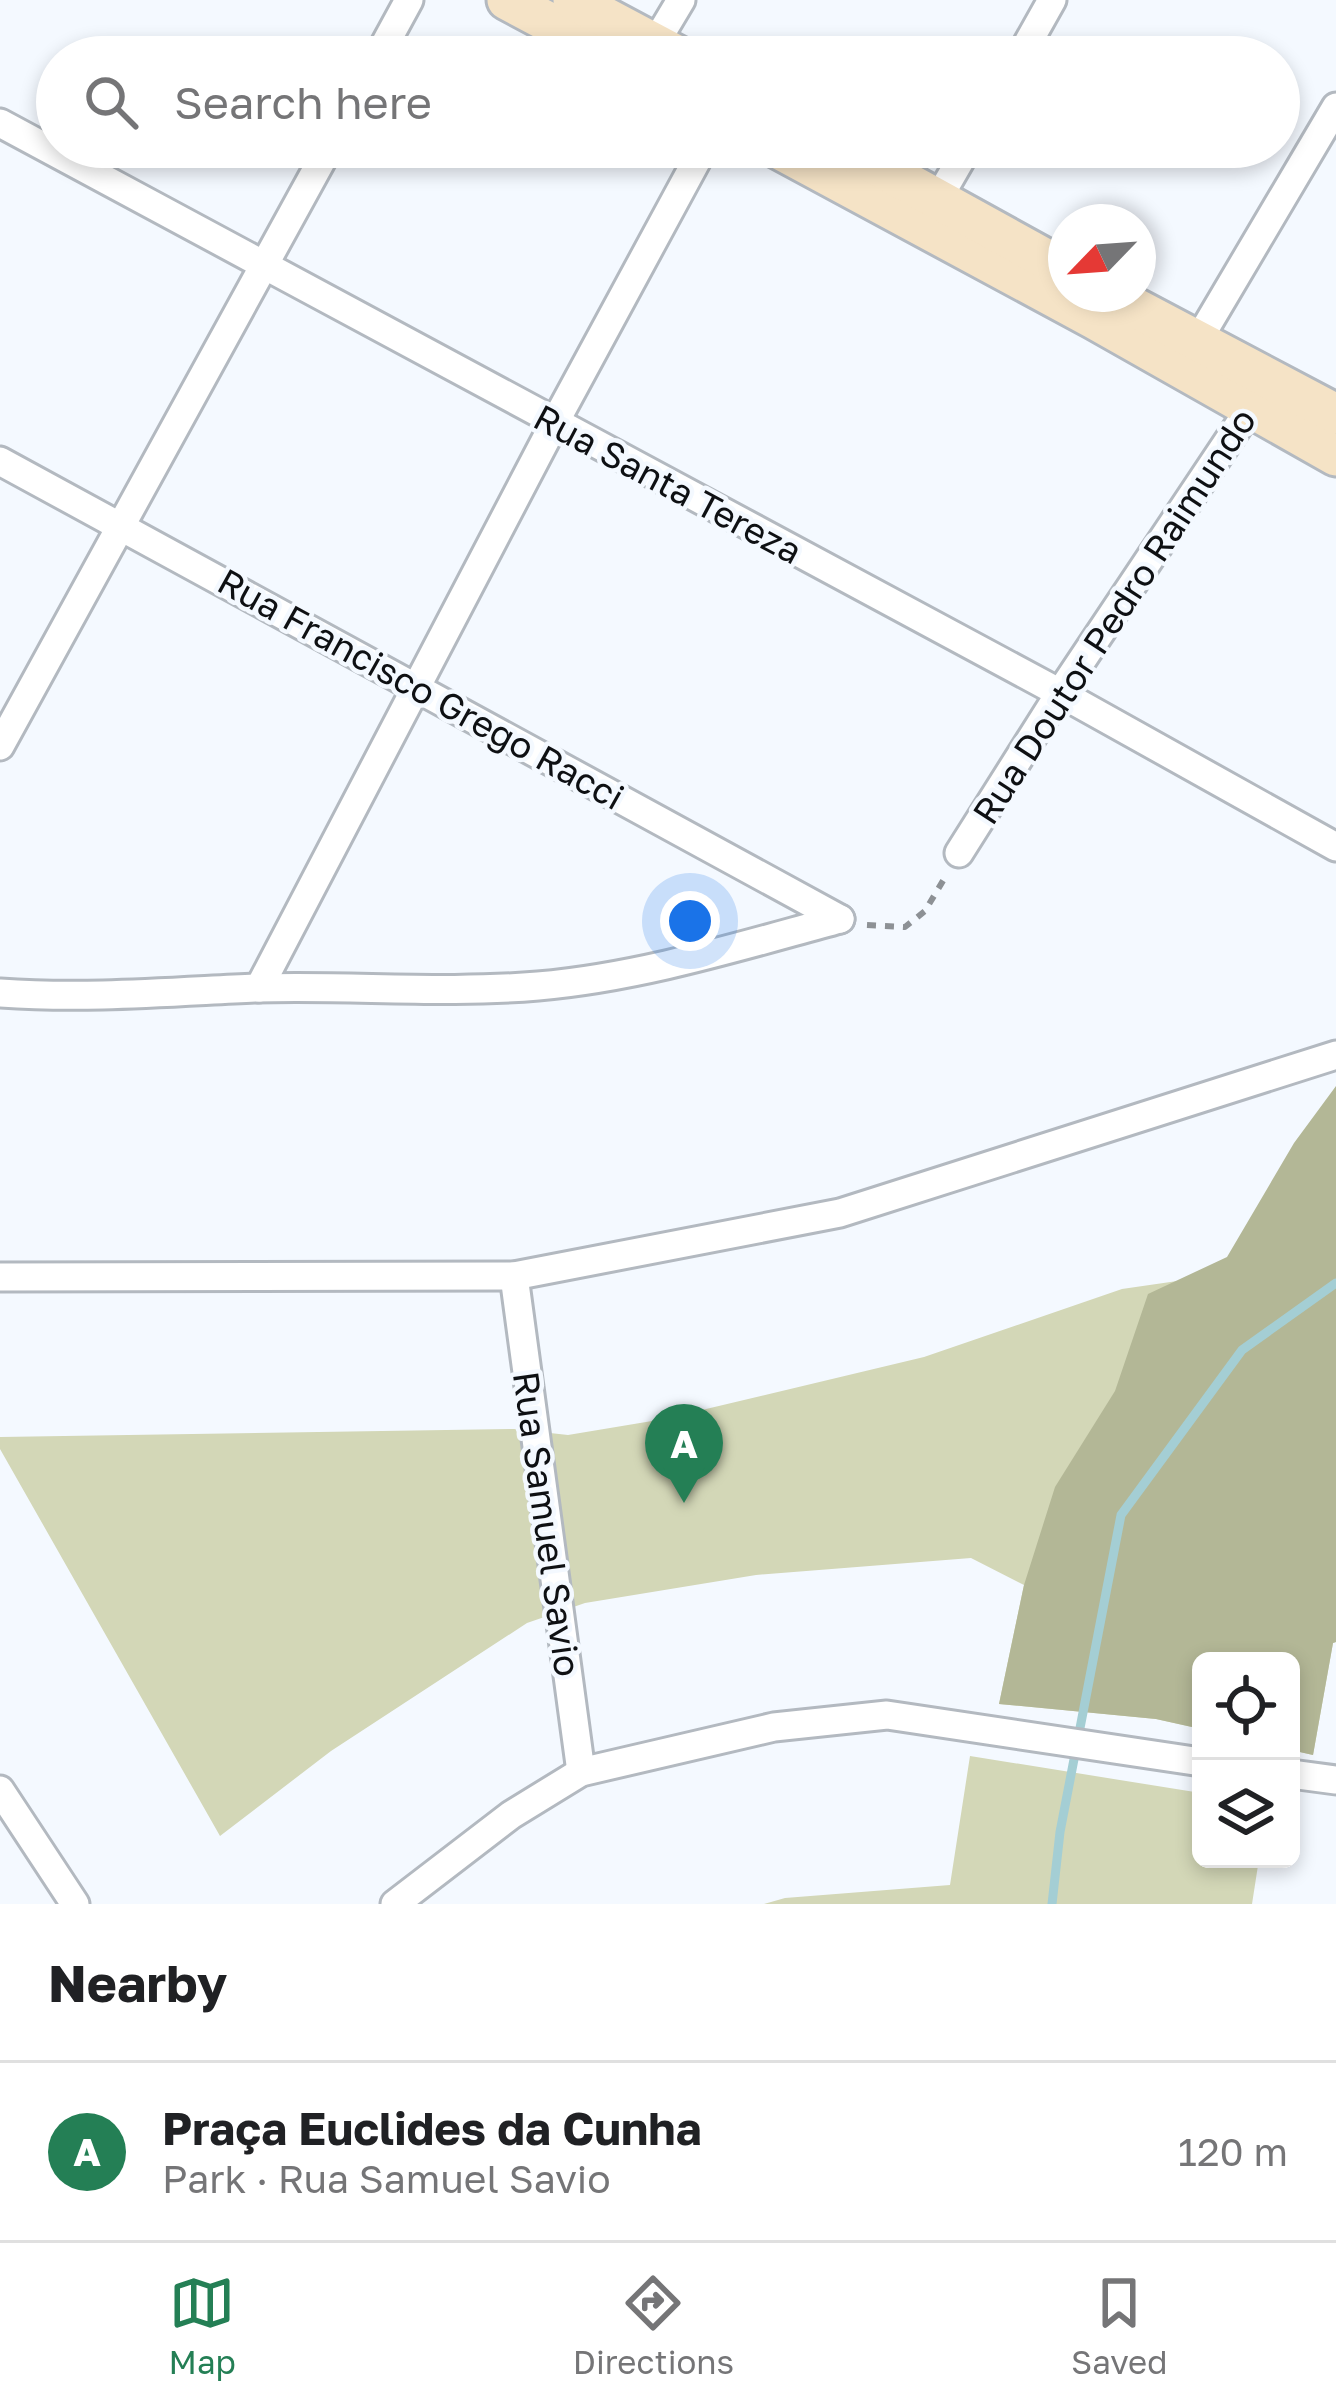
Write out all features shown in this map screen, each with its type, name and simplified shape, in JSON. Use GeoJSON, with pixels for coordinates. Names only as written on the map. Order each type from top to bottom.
{"type":"FeatureCollection","features":[{"type":"Feature","properties":{"kind":"main road"},"geometry":{"type":"LineString","coordinates":[[507,0],[575,36]]}},
{"type":"Feature","properties":{"kind":"main road"},"geometry":{"type":"LineString","coordinates":[[573,0],[634,36]]}},
{"type":"Feature","properties":{"kind":"main road"},"geometry":{"type":"LineString","coordinates":[[824,168],[1048,262]]}},
{"type":"Feature","properties":{"kind":"main road"},"geometry":{"type":"LineString","coordinates":[[871,168],[930,213],[1260,394],[1336,456]]}},
{"type":"Feature","properties":{"kind":"main road"},"geometry":{"type":"LineString","coordinates":[[1133,312],[1189,355]]}},
{"type":"Feature","properties":{"kind":"main road"},"geometry":{"type":"LineString","coordinates":[[1260,394],[1336,414]]}},
{"type":"Feature","properties":{"kind":"street"},"geometry":{"type":"LineString","coordinates":[[389,36],[409,0]]}},
{"type":"Feature","properties":{"kind":"street"},"geometry":{"type":"LineString","coordinates":[[667,36],[681,0]]}},
{"type":"Feature","properties":{"kind":"street"},"geometry":{"type":"LineString","coordinates":[[1031,36],[1052,0]]}},
{"type":"Feature","properties":{"kind":"street"},"geometry":{"type":"LineString","coordinates":[[1300,168],[1336,107]]}},
{"type":"Feature","properties":{"kind":"street","name":"Rua Santa Tereza"},"geometry":{"type":"LineString","coordinates":[[0,123],[36,143]]}},
{"type":"Feature","properties":{"kind":"street","name":"Rua Santa Tereza"},"geometry":{"type":"LineString","coordinates":[[82,168],[1060,693],[1336,847]]}},
{"type":"Feature","properties":{"kind":"street"},"geometry":{"type":"LineString","coordinates":[[0,746],[318,168]]}},
{"type":"Feature","properties":{"kind":"street"},"geometry":{"type":"LineString","coordinates":[[259,988],[693,168]]}},
{"type":"Feature","properties":{"kind":"street"},"geometry":{"type":"LineString","coordinates":[[930,213],[956,168]]}},
{"type":"Feature","properties":{"kind":"street"},"geometry":{"type":"LineString","coordinates":[[1189,355],[1300,168]]}},
{"type":"Feature","properties":{"kind":"street","name":"Rua Doutor Pedro Raimundo"},"geometry":{"type":"LineString","coordinates":[[958,853],[1260,394]]}},
{"type":"Feature","properties":{"kind":"street","name":"Rua Francisco Grego Racci"},"geometry":{"type":"LineString","coordinates":[[0,461],[840,919]]}},
{"type":"Feature","properties":{"kind":"street"},"geometry":{"type":"LineString","coordinates":[[0,993],[124,997],[259,988],[428,991],[539,986],[642,972],[840,919]]}},
{"type":"Feature","properties":{"kind":"street"},"geometry":{"type":"LineString","coordinates":[[0,1276],[514,1276],[840,1213],[1336,1055]]}},
{"type":"Feature","properties":{"kind":"street","name":"Rua Samuel Savio"},"geometry":{"type":"LineString","coordinates":[[514,1276],[581,1772]]}},
{"type":"Feature","properties":{"kind":"street"},"geometry":{"type":"LineString","coordinates":[[395,1904],[511,1815],[581,1772],[774,1727],[887,1715],[1192,1760]]}},
{"type":"Feature","properties":{"kind":"street"},"geometry":{"type":"LineString","coordinates":[[1300,1775],[1336,1780]]}},
{"type":"Feature","properties":{"kind":"street"},"geometry":{"type":"LineString","coordinates":[[0,1790],[75,1904]]}},
{"type":"Feature","properties":{"kind":"path"},"geometry":{"type":"LineString","coordinates":[[840,919],[885,929],[904,927],[926,911],[958,853]]}},
{"type":"Feature","properties":{"kind":"green space"},"geometry":{"type":"Polygon","coordinates":[[[1336,1086],[1336,1642],[1313,1755],[1300,1752],[1300,1652],[1192,1652],[1192,1727],[1156,1719],[999,1704],[1024,1585],[1055,1487],[1115,1391],[1148,1294],[1227,1257],[1294,1143],[1336,1086]]]}},
{"type":"Feature","properties":{"kind":"green space"},"geometry":{"type":"Polygon","coordinates":[[[1336,1258],[1336,1642],[1313,1755],[1300,1752],[1300,1652],[1192,1652],[1192,1727],[1156,1719],[999,1704],[1024,1585],[971,1558],[756,1575],[585,1603],[527,1623],[331,1751],[220,1836],[0,1449],[0,1437],[514,1429],[568,1435],[664,1419],[924,1357],[1122,1289],[1336,1258]]]}},
{"type":"Feature","properties":{"kind":"green space"},"geometry":{"type":"Polygon","coordinates":[[[970,1756],[1192,1792],[1192,1868],[1258,1868],[1252,1904],[764,1904],[785,1898],[950,1885],[970,1756]]]}},
{"type":"Feature","properties":{"kind":"waterway"},"geometry":{"type":"LineString","coordinates":[[1052,1904],[1060,1832],[1121,1515],[1242,1350],[1336,1283]]}},
{"type":"Feature","properties":{"kind":"place","name":"Praça Euclides da Cunha"},"geometry":{"type":"Point","coordinates":[684,1503]}}]}
